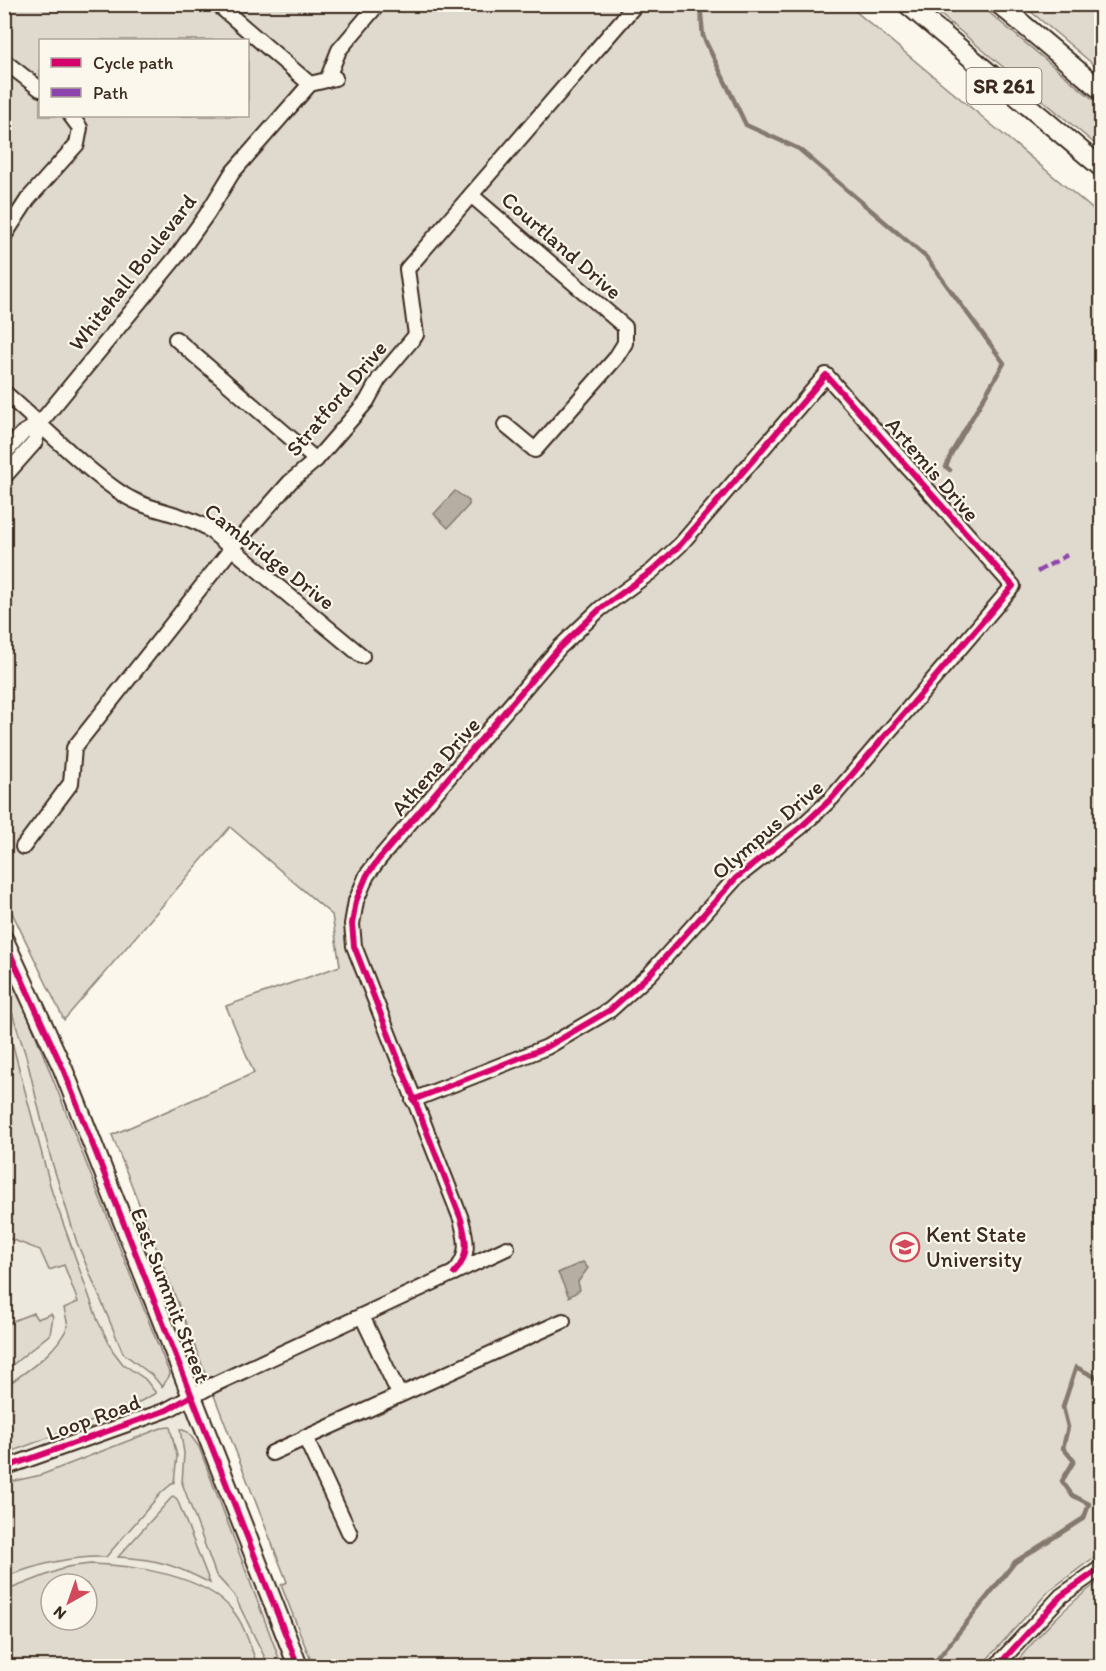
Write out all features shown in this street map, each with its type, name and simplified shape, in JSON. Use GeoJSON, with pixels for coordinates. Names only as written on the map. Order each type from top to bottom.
{"type":"FeatureCollection","features":[{"type":"Feature","properties":{"kind":"main road","name":"SR 261"},"geometry":{"type":"LineString","coordinates":[[907,4],[1101,168]]}},
{"type":"Feature","properties":{"kind":"main road","name":"SR 261"},"geometry":{"type":"LineString","coordinates":[[999,4],[1101,91]]}},
{"type":"Feature","properties":{"kind":"main road","name":"East Summit Street"},"geometry":{"type":"LineString","coordinates":[[4,940],[63,1068],[298,1666]]}},
{"type":"Feature","properties":{"kind":"street"},"geometry":{"type":"LineString","coordinates":[[217,4],[310,84],[331,79],[339,50],[378,4]]}},
{"type":"Feature","properties":{"kind":"street","name":"Stratford Drive"},"geometry":{"type":"LineString","coordinates":[[23,847],[71,783],[74,748],[232,548],[290,482],[316,460],[367,401],[379,379],[416,335],[407,269],[636,4]]}},
{"type":"Feature","properties":{"kind":"street"},"geometry":{"type":"LineString","coordinates":[[4,62],[39,88]]}},
{"type":"Feature","properties":{"kind":"street","name":"Whitehall Boulevard"},"geometry":{"type":"LineString","coordinates":[[4,454],[22,433],[39,423],[177,256],[207,214],[232,173],[310,84]]}},
{"type":"Feature","properties":{"kind":"street"},"geometry":{"type":"LineString","coordinates":[[4,236],[28,199],[77,144],[80,128],[72,117]]}},
{"type":"Feature","properties":{"kind":"street","name":"Courtland Drive"},"geometry":{"type":"LineString","coordinates":[[471,195],[625,327],[625,343],[615,359],[535,450],[505,425]]}},
{"type":"Feature","properties":{"kind":"street"},"geometry":{"type":"LineString","coordinates":[[176,339],[316,460]]}},
{"type":"Feature","properties":{"kind":"street","name":"Artemis Drive"},"geometry":{"type":"LineString","coordinates":[[826,375],[1013,586]]}},
{"type":"Feature","properties":{"kind":"street","name":"Athena Drive"},"geometry":{"type":"LineString","coordinates":[[454,1273],[466,1256],[465,1234],[354,946],[353,912],[360,888],[367,875],[559,648],[600,609],[652,571],[680,544],[826,375]]}},
{"type":"Feature","properties":{"kind":"street","name":"Cambridge Drive"},"geometry":{"type":"LineString","coordinates":[[4,392],[124,495],[138,502],[194,520],[232,548],[362,656]]}},
{"type":"Feature","properties":{"kind":"street","name":"Whitehall Boulevard"},"geometry":{"type":"LineString","coordinates":[[4,477],[35,442],[39,423]]}},
{"type":"Feature","properties":{"kind":"street","name":"Olympus Drive"},"geometry":{"type":"LineString","coordinates":[[413,1100],[567,1038],[628,995],[736,878],[802,826],[832,798],[1013,586]]}},
{"type":"Feature","properties":{"kind":"street","name":"Loop Road"},"geometry":{"type":"LineString","coordinates":[[4,1468],[167,1410],[191,1396],[507,1248]]}},
{"type":"Feature","properties":{"kind":"street"},"geometry":{"type":"LineString","coordinates":[[363,1316],[399,1394]]}},
{"type":"Feature","properties":{"kind":"street"},"geometry":{"type":"LineString","coordinates":[[272,1453],[563,1321]]}},
{"type":"Feature","properties":{"kind":"street"},"geometry":{"type":"LineString","coordinates":[[305,1437],[350,1534]]}},
{"type":"Feature","properties":{"kind":"street"},"geometry":{"type":"LineString","coordinates":[[1001,1664],[1060,1596],[1101,1567]]}},
{"type":"Feature","properties":{"kind":"shaded area"},"geometry":{"type":"Polygon","coordinates":[[[4,5],[848,5],[1101,216],[1101,1552],[1049,1591],[981,1666],[313,1666],[281,1585],[287,1582],[112,1135],[254,1073],[226,1006],[340,966],[332,915],[230,827],[64,1020],[5,898],[4,5]]]}},
{"type":"Feature","properties":{"kind":"shaded area"},"geometry":{"type":"Polygon","coordinates":[[[929,5],[980,5],[1101,106],[1101,149],[929,5]]]}},
{"type":"Feature","properties":{"kind":"shaded area"},"geometry":{"type":"Polygon","coordinates":[[[1023,5],[1101,5],[1101,71],[1023,5]]]}},
{"type":"Feature","properties":{"kind":"shaded area"},"geometry":{"type":"Polygon","coordinates":[[[455,491],[469,501],[469,505],[448,528],[434,514],[455,491]]]}},
{"type":"Feature","properties":{"kind":"shaded area"},"geometry":{"type":"Polygon","coordinates":[[[4,967],[26,1011],[77,1143],[179,1363],[298,1666],[5,1666],[4,967]]]}},
{"type":"Feature","properties":{"kind":"shaded area"},"geometry":{"type":"Polygon","coordinates":[[[5,967],[26,1011],[170,1375],[162,1387],[153,1376],[123,1353],[77,1243],[51,1159],[26,1056],[5,991],[5,967]]]}},
{"type":"Feature","properties":{"kind":"shaded area"},"geometry":{"type":"Polygon","coordinates":[[[4,1012],[52,1192],[98,1321],[113,1351],[123,1364],[145,1379],[156,1393],[130,1407],[5,1454],[5,1387],[41,1360],[56,1345],[68,1326],[64,1308],[78,1302],[64,1265],[49,1270],[40,1250],[5,1237],[4,1012]]]}},
{"type":"Feature","properties":{"kind":"shaded area"},"geometry":{"type":"Polygon","coordinates":[[[583,1262],[588,1268],[578,1282],[580,1290],[569,1297],[558,1273],[583,1262]]]}},
{"type":"Feature","properties":{"kind":"shaded area"},"geometry":{"type":"Polygon","coordinates":[[[33,1313],[37,1319],[51,1314],[53,1317],[50,1334],[5,1371],[5,1324],[33,1313]]]}},
{"type":"Feature","properties":{"kind":"shaded area"},"geometry":{"type":"Polygon","coordinates":[[[170,1427],[177,1456],[174,1482],[162,1492],[106,1557],[54,1562],[5,1577],[5,1483],[41,1475],[161,1428],[170,1427]]]}},
{"type":"Feature","properties":{"kind":"shaded area"},"geometry":{"type":"Polygon","coordinates":[[[180,1429],[188,1432],[199,1447],[282,1666],[269,1666],[234,1595],[216,1575],[182,1483],[184,1453],[180,1429]]]}},
{"type":"Feature","properties":{"kind":"shaded area"},"geometry":{"type":"Polygon","coordinates":[[[173,1496],[177,1499],[210,1583],[166,1564],[118,1557],[173,1496]]]}},
{"type":"Feature","properties":{"kind":"shaded area"},"geometry":{"type":"Polygon","coordinates":[[[90,1564],[127,1567],[167,1574],[205,1589],[221,1599],[233,1611],[244,1630],[258,1666],[5,1666],[5,1591],[39,1578],[39,1632],[99,1632],[99,1572],[54,1572],[67,1567],[90,1564]]]}},
{"type":"Feature","properties":{"kind":"shaded area"},"geometry":{"type":"Polygon","coordinates":[[[1101,1580],[1101,1666],[1013,1666],[1054,1620],[1101,1580]]]}},
{"type":"Feature","properties":{"kind":"waterway"},"geometry":{"type":"LineString","coordinates":[[700,4],[703,36],[746,125],[799,149],[926,257],[1004,363],[951,454],[946,467],[950,470]]}},
{"type":"Feature","properties":{"kind":"waterway"},"geometry":{"type":"LineString","coordinates":[[932,1666],[1015,1562],[1084,1518],[1089,1504],[1072,1495],[1062,1481],[1074,1461],[1063,1448],[1068,1427],[1063,1407],[1076,1367],[1095,1377],[1102,1375]]}},
{"type":"Feature","properties":{"kind":"marked path"},"geometry":{"type":"LineString","coordinates":[[1037,572],[1067,555]]}},
{"type":"Feature","properties":{"kind":"cycle path"},"geometry":{"type":"LineString","coordinates":[[413,1100],[547,1047],[610,1010],[650,974],[736,878],[802,826],[832,798],[1013,586],[826,375],[680,545],[652,571],[600,609],[559,648],[379,859],[367,875],[356,901],[352,924],[354,946],[461,1219],[465,1234],[465,1254],[454,1273]]}},
{"type":"Feature","properties":{"kind":"cycle path"},"geometry":{"type":"LineString","coordinates":[[4,940],[63,1069],[298,1666]]}},
{"type":"Feature","properties":{"kind":"cycle path"},"geometry":{"type":"LineString","coordinates":[[4,1468],[167,1410],[191,1396]]}},
{"type":"Feature","properties":{"kind":"cycle path"},"geometry":{"type":"LineString","coordinates":[[1004,1659],[1061,1596],[1102,1567]]}},
{"type":"Feature","properties":{"kind":"place","name":"Kent State University"},"geometry":{"type":"Point","coordinates":[905,1247]}}]}
